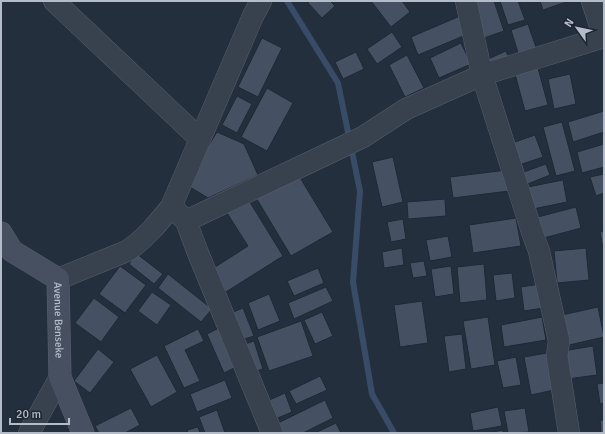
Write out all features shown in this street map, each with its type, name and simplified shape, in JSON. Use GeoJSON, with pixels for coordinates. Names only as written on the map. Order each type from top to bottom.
{"type":"FeatureCollection","features":[{"type":"Feature","properties":{"kind":"street"},"geometry":{"type":"LineString","coordinates":[[54,1],[200,139]]}},
{"type":"Feature","properties":{"kind":"street"},"geometry":{"type":"LineString","coordinates":[[466,1],[482,75],[533,235],[540,251],[559,341],[558,356],[569,433]]}},
{"type":"Feature","properties":{"kind":"street"},"geometry":{"type":"LineString","coordinates":[[186,221],[362,137],[406,109],[482,75],[604,37],[592,1]]}},
{"type":"Feature","properties":{"kind":"street"},"geometry":{"type":"LineString","coordinates":[[58,279],[127,251],[137,244],[156,226],[171,207],[257,8]]}},
{"type":"Feature","properties":{"kind":"street"},"geometry":{"type":"LineString","coordinates":[[171,207],[186,221],[272,433]]}},
{"type":"Feature","properties":{"kind":"street","name":"Avenue Benseke"},"geometry":{"type":"LineString","coordinates":[[1,233],[12,251],[58,279],[60,377],[83,433]]}},
{"type":"Feature","properties":{"kind":"street"},"geometry":{"type":"LineString","coordinates":[[29,433],[60,377]]}},
{"type":"Feature","properties":{"kind":"building"},"geometry":{"type":"Polygon","coordinates":[[[310,1],[330,1],[335,6],[322,18],[308,3],[310,1]]]}},
{"type":"Feature","properties":{"kind":"building"},"geometry":{"type":"Polygon","coordinates":[[[371,1],[402,1],[410,12],[391,27],[371,1]]]}},
{"type":"Feature","properties":{"kind":"building"},"geometry":{"type":"Polygon","coordinates":[[[477,1],[494,1],[504,31],[484,38],[472,3],[477,1]]]}},
{"type":"Feature","properties":{"kind":"building"},"geometry":{"type":"Polygon","coordinates":[[[500,1],[518,1],[525,20],[508,25],[500,1]]]}},
{"type":"Feature","properties":{"kind":"building"},"geometry":{"type":"Polygon","coordinates":[[[540,1],[569,1],[543,10],[540,1]]]}},
{"type":"Feature","properties":{"kind":"building"},"geometry":{"type":"Polygon","coordinates":[[[460,16],[468,34],[418,55],[411,37],[460,16]]]}},
{"type":"Feature","properties":{"kind":"building"},"geometry":{"type":"Polygon","coordinates":[[[528,24],[537,50],[519,56],[511,30],[528,24]]]}},
{"type":"Feature","properties":{"kind":"building"},"geometry":{"type":"Polygon","coordinates":[[[392,32],[402,47],[377,64],[367,49],[392,32]]]}},
{"type":"Feature","properties":{"kind":"building"},"geometry":{"type":"Polygon","coordinates":[[[262,38],[282,48],[258,97],[238,87],[262,38]]]}},
{"type":"Feature","properties":{"kind":"building"},"geometry":{"type":"Polygon","coordinates":[[[461,43],[471,64],[439,78],[430,58],[461,43]]]}},
{"type":"Feature","properties":{"kind":"building"},"geometry":{"type":"Polygon","coordinates":[[[506,51],[510,61],[492,69],[488,59],[506,51]]]}},
{"type":"Feature","properties":{"kind":"building"},"geometry":{"type":"Polygon","coordinates":[[[356,52],[364,69],[343,79],[335,62],[356,52]]]}},
{"type":"Feature","properties":{"kind":"building"},"geometry":{"type":"Polygon","coordinates":[[[407,55],[424,88],[405,97],[389,65],[407,55]]]}},
{"type":"Feature","properties":{"kind":"building"},"geometry":{"type":"Polygon","coordinates":[[[538,68],[548,105],[525,111],[515,74],[538,68]]]}},
{"type":"Feature","properties":{"kind":"building"},"geometry":{"type":"Polygon","coordinates":[[[570,74],[576,104],[554,109],[548,79],[570,74]]]}},
{"type":"Feature","properties":{"kind":"building"},"geometry":{"type":"Polygon","coordinates":[[[267,88],[293,103],[267,151],[241,137],[267,88]]]}},
{"type":"Feature","properties":{"kind":"building"},"geometry":{"type":"Polygon","coordinates":[[[237,96],[252,104],[237,133],[222,125],[237,96]]]}},
{"type":"Feature","properties":{"kind":"building"},"geometry":{"type":"Polygon","coordinates":[[[604,111],[604,132],[573,142],[568,122],[604,111]]]}},
{"type":"Feature","properties":{"kind":"building"},"geometry":{"type":"Polygon","coordinates":[[[562,122],[575,171],[556,176],[543,127],[562,122]]]}},
{"type":"Feature","properties":{"kind":"building"},"geometry":{"type":"Polygon","coordinates":[[[217,132],[244,144],[258,175],[208,198],[185,184],[217,132]]]}},
{"type":"Feature","properties":{"kind":"building"},"geometry":{"type":"Polygon","coordinates":[[[535,135],[543,157],[519,165],[512,143],[535,135]]]}},
{"type":"Feature","properties":{"kind":"building"},"geometry":{"type":"Polygon","coordinates":[[[604,144],[604,167],[582,173],[577,152],[604,144]]]}},
{"type":"Feature","properties":{"kind":"building"},"geometry":{"type":"Polygon","coordinates":[[[393,157],[403,202],[382,207],[372,162],[393,157]]]}},
{"type":"Feature","properties":{"kind":"building"},"geometry":{"type":"Polygon","coordinates":[[[546,164],[550,175],[525,185],[521,173],[546,164]]]}},
{"type":"Feature","properties":{"kind":"building"},"geometry":{"type":"Polygon","coordinates":[[[507,170],[509,191],[453,198],[450,177],[507,170]]]}},
{"type":"Feature","properties":{"kind":"building"},"geometry":{"type":"Polygon","coordinates":[[[296,171],[333,232],[291,256],[255,196],[296,171]]]}},
{"type":"Feature","properties":{"kind":"building"},"geometry":{"type":"Polygon","coordinates":[[[604,174],[604,193],[596,196],[590,177],[604,174]]]}},
{"type":"Feature","properties":{"kind":"building"},"geometry":{"type":"Polygon","coordinates":[[[563,180],[567,202],[533,209],[528,187],[563,180]]]}},
{"type":"Feature","properties":{"kind":"building"},"geometry":{"type":"Polygon","coordinates":[[[248,199],[283,256],[226,292],[212,269],[248,246],[227,213],[248,199]]]}},
{"type":"Feature","properties":{"kind":"building"},"geometry":{"type":"Polygon","coordinates":[[[445,199],[446,216],[408,219],[407,202],[445,199]]]}},
{"type":"Feature","properties":{"kind":"building"},"geometry":{"type":"Polygon","coordinates":[[[576,207],[581,228],[540,239],[534,218],[576,207]]]}},
{"type":"Feature","properties":{"kind":"building"},"geometry":{"type":"Polygon","coordinates":[[[516,218],[521,246],[473,253],[469,225],[516,218]]]}},
{"type":"Feature","properties":{"kind":"building"},"geometry":{"type":"Polygon","coordinates":[[[403,219],[406,239],[391,242],[387,222],[403,219]]]}},
{"type":"Feature","properties":{"kind":"building"},"geometry":{"type":"Polygon","coordinates":[[[604,231],[604,254],[600,232],[604,231]]]}},
{"type":"Feature","properties":{"kind":"building"},"geometry":{"type":"Polygon","coordinates":[[[448,236],[452,257],[430,261],[426,240],[448,236]]]}},
{"type":"Feature","properties":{"kind":"building"},"geometry":{"type":"Polygon","coordinates":[[[402,248],[404,265],[384,268],[382,252],[402,248]]]}},
{"type":"Feature","properties":{"kind":"building"},"geometry":{"type":"Polygon","coordinates":[[[586,248],[589,280],[557,283],[554,251],[586,248]]]}},
{"type":"Feature","properties":{"kind":"building"},"geometry":{"type":"Polygon","coordinates":[[[137,254],[163,274],[154,284],[129,264],[137,254]]]}},
{"type":"Feature","properties":{"kind":"building"},"geometry":{"type":"Polygon","coordinates":[[[424,261],[427,276],[413,278],[410,263],[424,261]]]}},
{"type":"Feature","properties":{"kind":"building"},"geometry":{"type":"Polygon","coordinates":[[[484,264],[487,300],[460,303],[457,267],[484,264]]]}},
{"type":"Feature","properties":{"kind":"building"},"geometry":{"type":"Polygon","coordinates":[[[120,266],[146,285],[125,313],[99,294],[120,266]]]}},
{"type":"Feature","properties":{"kind":"building"},"geometry":{"type":"Polygon","coordinates":[[[451,266],[454,294],[435,297],[431,269],[451,266]]]}},
{"type":"Feature","properties":{"kind":"building"},"geometry":{"type":"Polygon","coordinates":[[[318,268],[324,283],[294,296],[287,281],[318,268]]]}},
{"type":"Feature","properties":{"kind":"building"},"geometry":{"type":"Polygon","coordinates":[[[512,273],[515,298],[496,301],[493,275],[512,273]]]}},
{"type":"Feature","properties":{"kind":"building"},"geometry":{"type":"Polygon","coordinates":[[[168,274],[212,309],[201,322],[158,288],[168,274]]]}},
{"type":"Feature","properties":{"kind":"building"},"geometry":{"type":"Polygon","coordinates":[[[540,284],[543,308],[524,311],[521,287],[540,284]]]}},
{"type":"Feature","properties":{"kind":"building"},"geometry":{"type":"Polygon","coordinates":[[[326,287],[333,301],[294,319],[288,303],[326,287]]]}},
{"type":"Feature","properties":{"kind":"building"},"geometry":{"type":"Polygon","coordinates":[[[152,292],[171,305],[157,325],[138,311],[152,292]]]}},
{"type":"Feature","properties":{"kind":"building"},"geometry":{"type":"Polygon","coordinates":[[[269,294],[280,321],[258,330],[248,303],[269,294]]]}},
{"type":"Feature","properties":{"kind":"building"},"geometry":{"type":"Polygon","coordinates":[[[94,298],[119,317],[101,342],[75,323],[94,298]]]}},
{"type":"Feature","properties":{"kind":"building"},"geometry":{"type":"Polygon","coordinates":[[[422,301],[428,343],[400,347],[394,305],[422,301]]]}},
{"type":"Feature","properties":{"kind":"building"},"geometry":{"type":"Polygon","coordinates":[[[598,307],[604,337],[569,345],[562,315],[598,307]]]}},
{"type":"Feature","properties":{"kind":"building"},"geometry":{"type":"Polygon","coordinates":[[[243,308],[254,336],[241,340],[231,313],[243,308]]]}},
{"type":"Feature","properties":{"kind":"building"},"geometry":{"type":"Polygon","coordinates":[[[322,312],[333,336],[315,344],[304,320],[322,312]]]}},
{"type":"Feature","properties":{"kind":"building"},"geometry":{"type":"Polygon","coordinates":[[[488,317],[495,365],[471,369],[463,321],[488,317]]]}},
{"type":"Feature","properties":{"kind":"building"},"geometry":{"type":"Polygon","coordinates":[[[542,317],[546,340],[504,347],[501,325],[542,317]]]}},
{"type":"Feature","properties":{"kind":"building"},"geometry":{"type":"Polygon","coordinates":[[[301,321],[313,356],[269,371],[257,337],[301,321]]]}},
{"type":"Feature","properties":{"kind":"building"},"geometry":{"type":"Polygon","coordinates":[[[219,328],[236,367],[224,373],[207,334],[219,328]]]}},
{"type":"Feature","properties":{"kind":"building"},"geometry":{"type":"Polygon","coordinates":[[[198,329],[204,341],[185,350],[200,381],[184,388],[164,346],[198,329]]]}},
{"type":"Feature","properties":{"kind":"building"},"geometry":{"type":"Polygon","coordinates":[[[462,334],[466,369],[449,372],[444,336],[462,334]]]}},
{"type":"Feature","properties":{"kind":"building"},"geometry":{"type":"Polygon","coordinates":[[[254,341],[263,369],[253,372],[245,344],[254,341]]]}},
{"type":"Feature","properties":{"kind":"building"},"geometry":{"type":"Polygon","coordinates":[[[593,346],[597,375],[567,379],[563,351],[593,346]]]}},
{"type":"Feature","properties":{"kind":"building"},"geometry":{"type":"Polygon","coordinates":[[[98,349],[114,362],[90,393],[74,381],[98,349]]]}},
{"type":"Feature","properties":{"kind":"building"},"geometry":{"type":"Polygon","coordinates":[[[547,353],[554,390],[531,395],[524,357],[547,353]]]}},
{"type":"Feature","properties":{"kind":"building"},"geometry":{"type":"Polygon","coordinates":[[[157,355],[177,392],[151,407],[130,369],[157,355]]]}},
{"type":"Feature","properties":{"kind":"building"},"geometry":{"type":"Polygon","coordinates":[[[516,357],[521,385],[503,388],[497,361],[516,357]]]}},
{"type":"Feature","properties":{"kind":"building"},"geometry":{"type":"Polygon","coordinates":[[[320,376],[327,390],[296,404],[289,391],[320,376]]]}},
{"type":"Feature","properties":{"kind":"building"},"geometry":{"type":"Polygon","coordinates":[[[225,380],[232,398],[197,412],[190,394],[225,380]]]}},
{"type":"Feature","properties":{"kind":"building"},"geometry":{"type":"Polygon","coordinates":[[[604,383],[604,403],[600,404],[597,384],[604,383]]]}},
{"type":"Feature","properties":{"kind":"building"},"geometry":{"type":"Polygon","coordinates":[[[285,393],[292,412],[273,420],[265,402],[285,393]]]}},
{"type":"Feature","properties":{"kind":"building"},"geometry":{"type":"Polygon","coordinates":[[[325,400],[333,418],[303,433],[280,433],[276,424],[325,400]]]}},
{"type":"Feature","properties":{"kind":"building"},"geometry":{"type":"Polygon","coordinates":[[[498,407],[502,426],[473,431],[470,413],[498,407]]]}},
{"type":"Feature","properties":{"kind":"building"},"geometry":{"type":"Polygon","coordinates":[[[131,408],[140,425],[125,433],[99,433],[95,426],[131,408]]]}},
{"type":"Feature","properties":{"kind":"building"},"geometry":{"type":"Polygon","coordinates":[[[525,408],[529,432],[508,433],[504,411],[525,408]]]}},
{"type":"Feature","properties":{"kind":"building"},"geometry":{"type":"Polygon","coordinates":[[[217,410],[225,433],[205,433],[199,417],[217,410]]]}},
{"type":"Feature","properties":{"kind":"building"},"geometry":{"type":"Polygon","coordinates":[[[600,420],[604,420],[604,433],[601,433],[600,420]]]}},
{"type":"Feature","properties":{"kind":"building"},"geometry":{"type":"Polygon","coordinates":[[[336,423],[341,433],[315,433],[336,423]]]}},
{"type":"Feature","properties":{"kind":"building"},"geometry":{"type":"Polygon","coordinates":[[[198,427],[200,433],[188,433],[187,430],[198,427]]]}},
{"type":"Feature","properties":{"kind":"building"},"geometry":{"type":"Polygon","coordinates":[[[503,430],[503,433],[487,433],[503,430]]]}},
{"type":"Feature","properties":{"kind":"waterway"},"geometry":{"type":"LineString","coordinates":[[287,1],[338,83],[360,191],[353,282],[372,394],[394,433]]}}]}
